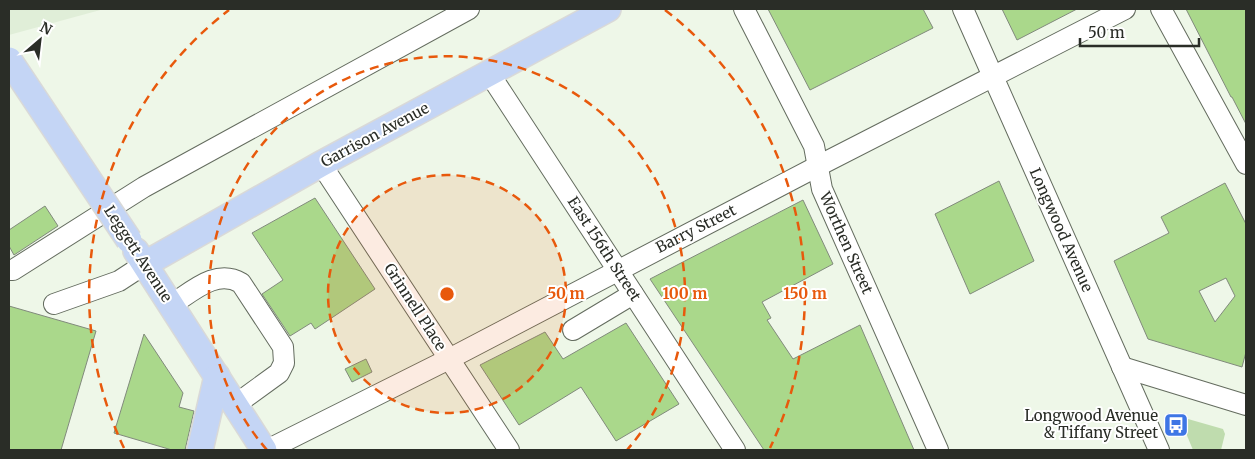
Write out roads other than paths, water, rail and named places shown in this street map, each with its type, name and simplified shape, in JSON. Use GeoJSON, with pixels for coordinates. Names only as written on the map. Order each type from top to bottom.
{"type":"FeatureCollection","features":[{"type":"Feature","properties":{"kind":"main road","name":"Garrison Avenue"},"geometry":{"type":"LineString","coordinates":[[144,264],[321,164],[608,9]]}},
{"type":"Feature","properties":{"kind":"main road","name":"Leggett Avenue"},"geometry":{"type":"LineString","coordinates":[[9,60],[129,240],[265,450]]}},
{"type":"Feature","properties":{"kind":"main road"},"geometry":{"type":"LineString","coordinates":[[200,450],[217,376]]}},
{"type":"Feature","properties":{"kind":"street"},"geometry":{"type":"LineString","coordinates":[[9,270],[13,270],[144,187],[469,9]]}},
{"type":"Feature","properties":{"kind":"street","name":"Worthen Street"},"geometry":{"type":"LineString","coordinates":[[744,9],[814,146],[822,189],[938,450]]}},
{"type":"Feature","properties":{"kind":"street","name":"Longwood Avenue"},"geometry":{"type":"LineString","coordinates":[[962,9],[1159,450]]}},
{"type":"Feature","properties":{"kind":"street","name":"Barry Street"},"geometry":{"type":"LineString","coordinates":[[265,450],[448,359],[818,166],[1125,9]]}},
{"type":"Feature","properties":{"kind":"street"},"geometry":{"type":"LineString","coordinates":[[1161,9],[1246,164]]}},
{"type":"Feature","properties":{"kind":"street","name":"East 156th Street"},"geometry":{"type":"LineString","coordinates":[[489,73],[735,450]]}},
{"type":"Feature","properties":{"kind":"street","name":"Grinnell Place"},"geometry":{"type":"LineString","coordinates":[[321,164],[509,450]]}},
{"type":"Feature","properties":{"kind":"street"},"geometry":{"type":"LineString","coordinates":[[54,304],[119,281],[144,264]]}},
{"type":"Feature","properties":{"kind":"street"},"geometry":{"type":"LineString","coordinates":[[171,306],[212,279],[232,278],[241,283],[283,347],[284,363],[278,373],[235,405]]}},
{"type":"Feature","properties":{"kind":"street"},"geometry":{"type":"LineString","coordinates":[[573,330],[633,294]]}},
{"type":"Feature","properties":{"kind":"street"},"geometry":{"type":"LineString","coordinates":[[1122,367],[1246,405]]}},
{"type":"Feature","properties":{"kind":"place","name":"Longwood Avenue & Tiffany Street"},"geometry":{"type":"Point","coordinates":[1176,425]}}]}
